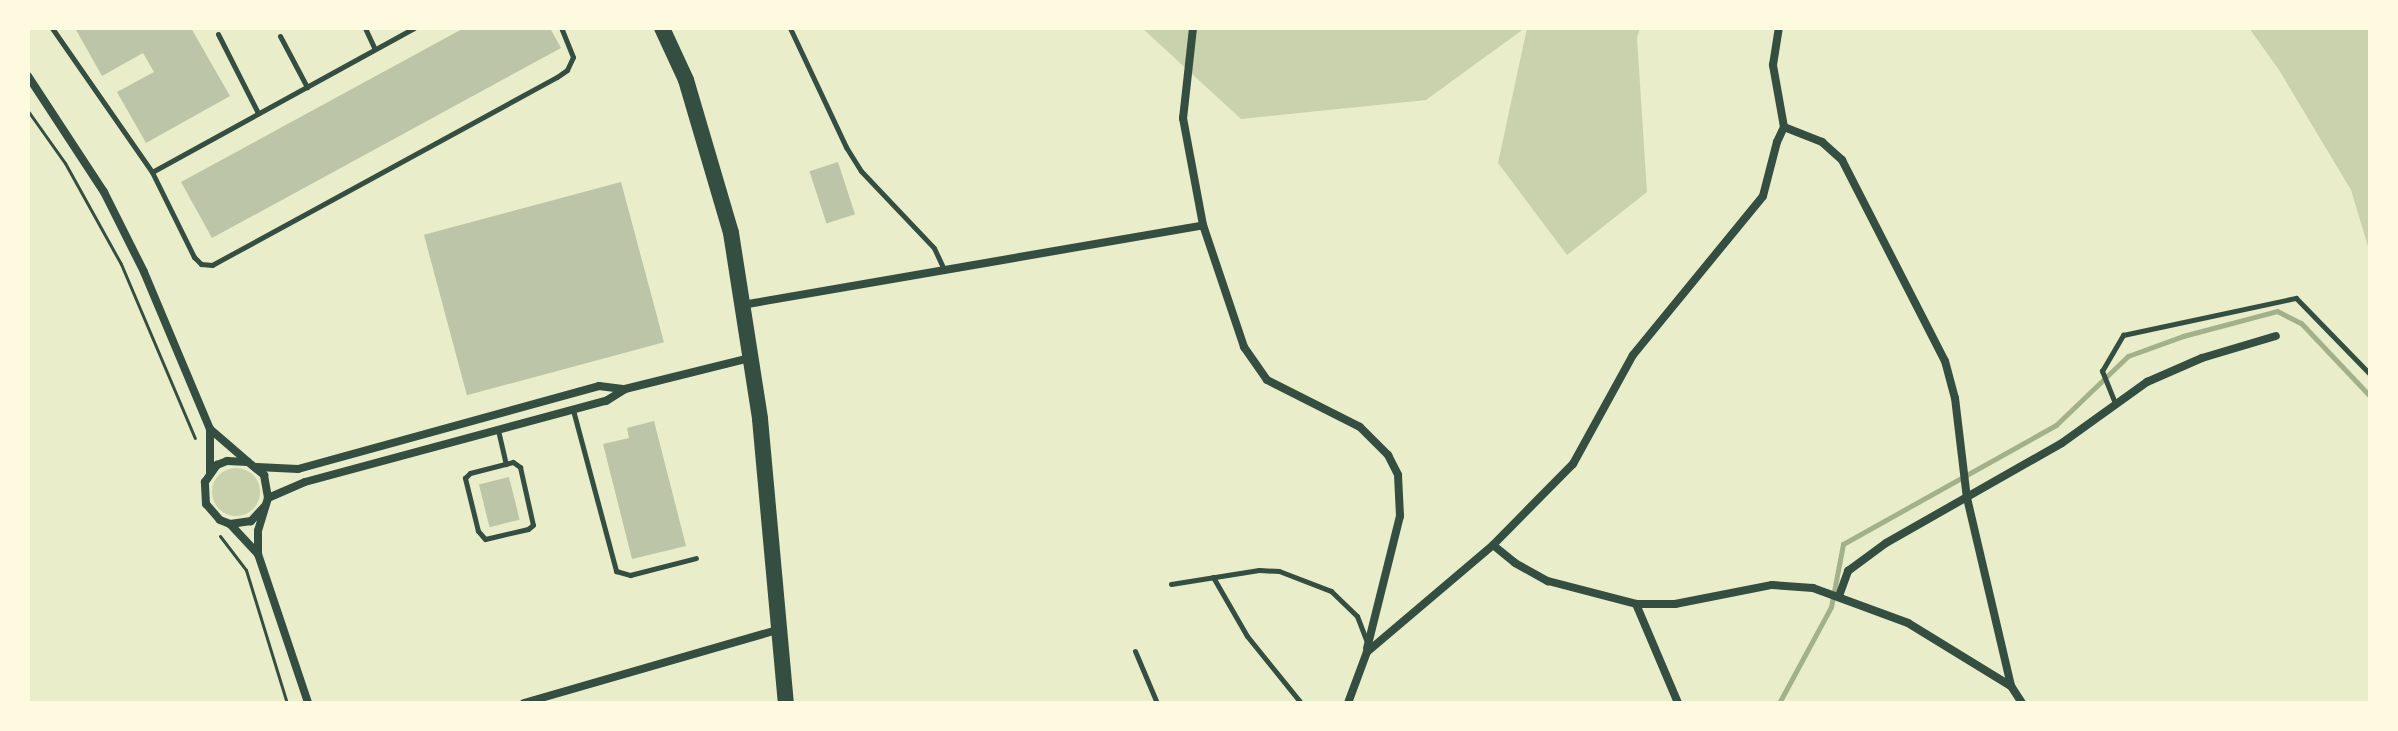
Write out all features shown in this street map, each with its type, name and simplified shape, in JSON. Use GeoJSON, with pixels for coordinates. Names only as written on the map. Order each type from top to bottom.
{"type":"FeatureCollection","features":[{"type":"Feature","properties":{"kind":"main road"},"geometry":{"type":"LineString","coordinates":[[662,28],[686,80],[731,233],[760,419],[786,703]]}},
{"type":"Feature","properties":{"kind":"street"},"geometry":{"type":"LineString","coordinates":[[1193,28],[1183,118],[1203,225],[1239,334],[1258,368],[1285,391],[1342,415],[1360,427],[1388,455],[1398,475],[1400,516],[1366,651],[1348,703]]}},
{"type":"Feature","properties":{"kind":"street"},"geometry":{"type":"LineString","coordinates":[[1366,651],[1493,545],[1573,464],[1633,355],[1763,196],[1784,127],[1773,65],[1779,28]]}},
{"type":"Feature","properties":{"kind":"street"},"geometry":{"type":"LineString","coordinates":[[28,76],[104,192],[144,272],[210,429],[210,473],[203,493],[206,504],[258,554]]}},
{"type":"Feature","properties":{"kind":"street"},"geometry":{"type":"LineString","coordinates":[[1784,127],[1822,142],[1842,160],[1945,361],[1955,398],[1967,496],[2011,686],[2022,703]]}},
{"type":"Feature","properties":{"kind":"street"},"geometry":{"type":"LineString","coordinates":[[742,306],[1203,225]]}},
{"type":"Feature","properties":{"kind":"street"},"geometry":{"type":"LineString","coordinates":[[1839,596],[1848,571],[1873,552],[2062,443],[2147,382],[2188,364],[2276,336]]}},
{"type":"Feature","properties":{"kind":"street"},"geometry":{"type":"LineString","coordinates":[[230,524],[251,521],[266,502],[305,482],[606,401],[625,389],[749,358]]}},
{"type":"Feature","properties":{"kind":"street"},"geometry":{"type":"LineString","coordinates":[[210,429],[257,467],[298,469],[599,386],[625,389]]}},
{"type":"Feature","properties":{"kind":"street"},"geometry":{"type":"LineString","coordinates":[[210,473],[227,461],[248,462]]}},
{"type":"Feature","properties":{"kind":"street"},"geometry":{"type":"LineString","coordinates":[[257,467],[268,485],[258,531],[258,554],[308,703]]}},
{"type":"Feature","properties":{"kind":"street"},"geometry":{"type":"LineString","coordinates":[[1493,545],[1515,563],[1548,581],[1636,604],[1675,604],[1772,585],[1813,588],[1908,623],[2011,686]]}},
{"type":"Feature","properties":{"kind":"street"},"geometry":{"type":"LineString","coordinates":[[1636,604],[1678,703]]}},
{"type":"Feature","properties":{"kind":"street"},"geometry":{"type":"LineString","coordinates":[[524,703],[780,629]]}},
{"type":"Feature","properties":{"kind":"lane"},"geometry":{"type":"LineString","coordinates":[[52,28],[152,172],[194,257],[201,264],[212,265],[557,77],[567,70],[573,57],[561,28]]}},
{"type":"Feature","properties":{"kind":"lane"},"geometry":{"type":"LineString","coordinates":[[365,28],[375,49]]}},
{"type":"Feature","properties":{"kind":"lane"},"geometry":{"type":"LineString","coordinates":[[152,172],[414,28]]}},
{"type":"Feature","properties":{"kind":"lane"},"geometry":{"type":"LineString","coordinates":[[790,28],[846,147],[861,171],[934,248],[944,269]]}},
{"type":"Feature","properties":{"kind":"lane"},"geometry":{"type":"LineString","coordinates":[[218,34],[258,113]]}},
{"type":"Feature","properties":{"kind":"lane"},"geometry":{"type":"LineString","coordinates":[[280,36],[307,87]]}},
{"type":"Feature","properties":{"kind":"lane"},"geometry":{"type":"LineString","coordinates":[[2115,403],[2102,371],[2123,335],[2296,298],[2370,374]]}},
{"type":"Feature","properties":{"kind":"lane"},"geometry":{"type":"LineString","coordinates":[[573,410],[616,571],[630,575],[696,558]]}},
{"type":"Feature","properties":{"kind":"lane"},"geometry":{"type":"LineString","coordinates":[[498,430],[506,464]]}},
{"type":"Feature","properties":{"kind":"lane"},"geometry":{"type":"LineString","coordinates":[[506,464],[519,465],[533,525],[528,529],[485,539],[478,531],[465,478],[470,473],[506,464]]}},
{"type":"Feature","properties":{"kind":"lane"},"geometry":{"type":"LineString","coordinates":[[1171,584],[1272,569],[1331,591],[1357,616],[1366,634],[1366,651]]}},
{"type":"Feature","properties":{"kind":"lane"},"geometry":{"type":"LineString","coordinates":[[1213,577],[1247,636],[1301,703]]}},
{"type":"Feature","properties":{"kind":"lane"},"geometry":{"type":"LineString","coordinates":[[1135,651],[1157,703]]}},
{"type":"Feature","properties":{"kind":"path"},"geometry":{"type":"LineString","coordinates":[[28,111],[65,163],[121,264],[200,452]]}},
{"type":"Feature","properties":{"kind":"path"},"geometry":{"type":"LineString","coordinates":[[217,532],[246,570],[287,703]]}},
{"type":"Feature","properties":{"kind":"green space"},"geometry":{"type":"Polygon","coordinates":[[[1142,28],[1525,28],[1426,100],[1241,119],[1142,28]]]}},
{"type":"Feature","properties":{"kind":"green space"},"geometry":{"type":"Polygon","coordinates":[[[1527,28],[1640,28],[1637,38],[1647,192],[1567,255],[1498,163],[1527,28]]]}},
{"type":"Feature","properties":{"kind":"green space"},"geometry":{"type":"Polygon","coordinates":[[[2249,28],[2370,28],[2370,253],[2351,190],[2279,70],[2249,28]]]}},
{"type":"Feature","properties":{"kind":"green space"},"geometry":{"type":"Polygon","coordinates":[[[236,468],[253,475],[260,492],[253,509],[236,516],[219,509],[212,492],[219,475],[236,468]]]}},
{"type":"Feature","properties":{"kind":"building"},"geometry":{"type":"Polygon","coordinates":[[[75,28],[191,28],[230,96],[146,143],[117,92],[154,72],[143,53],[102,76],[75,28]]]}},
{"type":"Feature","properties":{"kind":"building"},"geometry":{"type":"Polygon","coordinates":[[[464,28],[550,28],[561,48],[212,238],[181,182],[464,28]]]}},
{"type":"Feature","properties":{"kind":"building"},"geometry":{"type":"Polygon","coordinates":[[[838,162],[855,214],[826,224],[809,171],[838,162]]]}},
{"type":"Feature","properties":{"kind":"building"},"geometry":{"type":"Polygon","coordinates":[[[621,182],[664,342],[467,395],[424,235],[621,182]]]}},
{"type":"Feature","properties":{"kind":"building"},"geometry":{"type":"Polygon","coordinates":[[[654,421],[686,546],[632,559],[603,444],[629,438],[627,428],[654,421]]]}},
{"type":"Feature","properties":{"kind":"building"},"geometry":{"type":"Polygon","coordinates":[[[509,477],[520,520],[490,527],[479,484],[509,477]]]}},
{"type":"Feature","properties":{"kind":"waterway"},"geometry":{"type":"LineString","coordinates":[[1779,703],[1831,607],[1843,544],[2056,425],[2128,356],[2183,336],[2277,311],[2301,323],[2370,396]]}}]}
